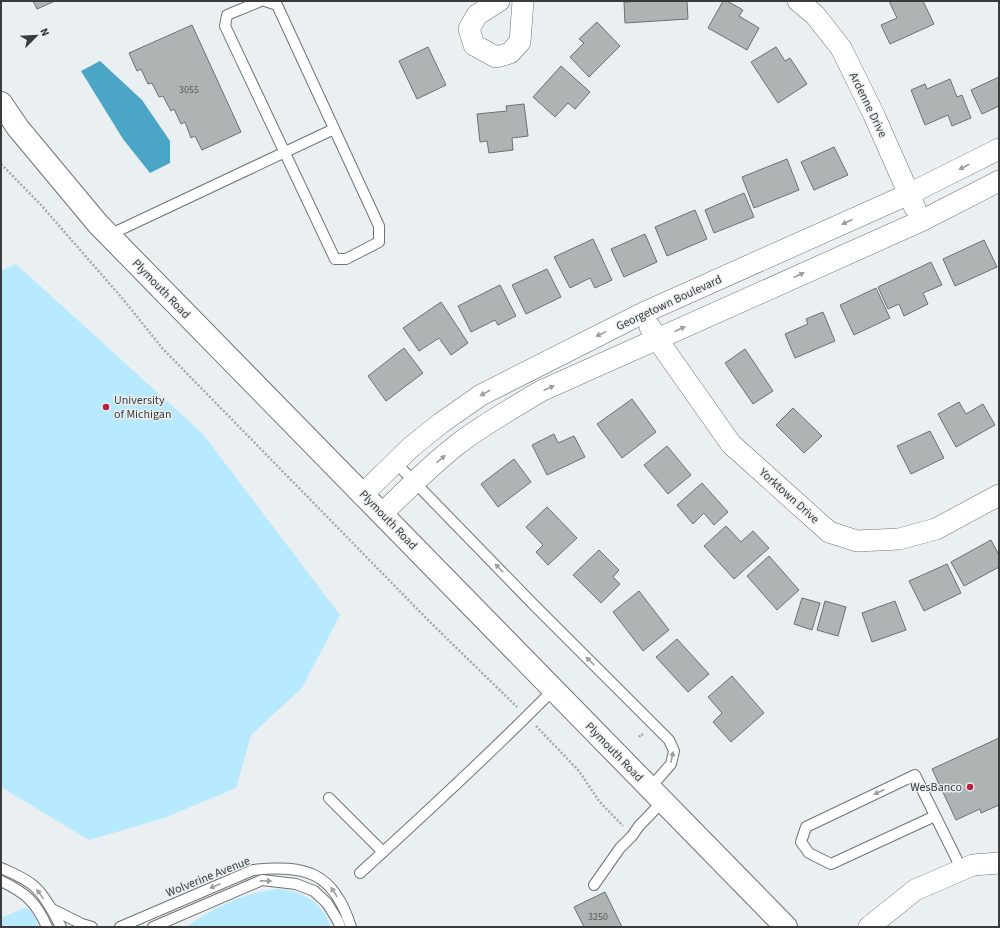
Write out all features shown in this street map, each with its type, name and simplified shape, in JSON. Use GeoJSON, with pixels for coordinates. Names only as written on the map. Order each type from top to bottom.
{"type":"FeatureCollection","features":[{"type":"Feature","properties":{"kind":"main road","name":"Plymouth Road"},"geometry":{"type":"LineString","coordinates":[[1,103],[18,128],[109,235],[786,927]]}},
{"type":"Feature","properties":{"kind":"street"},"geometry":{"type":"LineString","coordinates":[[499,1],[477,15],[469,29],[474,46],[496,58],[510,53],[520,42],[523,1]]}},
{"type":"Feature","properties":{"kind":"street","name":"Ardenne Drive"},"geometry":{"type":"LineString","coordinates":[[798,1],[815,15],[841,48],[874,115],[921,221]]}},
{"type":"Feature","properties":{"kind":"street","name":"Georgetown Boulevard"},"geometry":{"type":"LineString","coordinates":[[362,494],[411,447],[440,423],[481,395],[643,313],[909,194],[999,149]]}},
{"type":"Feature","properties":{"kind":"street"},"geometry":{"type":"LineString","coordinates":[[382,514],[458,444],[488,422],[542,391],[921,221],[999,181]]}},
{"type":"Feature","properties":{"kind":"street","name":"Yorktown Drive"},"geometry":{"type":"LineString","coordinates":[[643,313],[657,339],[731,444],[829,532],[857,541],[899,539],[936,529],[999,495]]}},
{"type":"Feature","properties":{"kind":"street"},"geometry":{"type":"LineString","coordinates":[[869,927],[915,890],[973,865],[999,862]]}},
{"type":"Feature","properties":{"kind":"lane"},"geometry":{"type":"LineString","coordinates":[[260,1],[227,15],[225,26],[335,259],[346,259],[379,242],[379,226],[276,5],[265,1]]}},
{"type":"Feature","properties":{"kind":"lane"},"geometry":{"type":"LineString","coordinates":[[109,235],[334,129]]}},
{"type":"Feature","properties":{"kind":"lane"},"geometry":{"type":"LineString","coordinates":[[396,462],[532,603],[669,740],[674,751],[671,764],[656,794],[639,826],[632,836],[620,848],[594,885]]}},
{"type":"Feature","properties":{"kind":"lane"},"geometry":{"type":"LineString","coordinates":[[360,873],[419,819],[554,690]]}},
{"type":"Feature","properties":{"kind":"lane"},"geometry":{"type":"LineString","coordinates":[[936,816],[831,864],[809,853],[801,842],[806,827],[914,775],[936,816],[962,870]]}},
{"type":"Feature","properties":{"kind":"lane"},"geometry":{"type":"LineString","coordinates":[[329,798],[383,852]]}},
{"type":"Feature","properties":{"kind":"lane"},"geometry":{"type":"LineString","coordinates":[[1,868],[13,873],[35,887],[50,907],[61,927]]}},
{"type":"Feature","properties":{"kind":"lane","name":"Wolverine Avenue"},"geometry":{"type":"LineString","coordinates":[[120,927],[253,870],[269,868],[295,869],[321,878],[330,887],[346,912],[351,927]]}},
{"type":"Feature","properties":{"kind":"lane","name":"Wolverine Avenue"},"geometry":{"type":"LineString","coordinates":[[153,927],[262,880],[296,884],[314,891],[328,903],[340,927]]}},
{"type":"Feature","properties":{"kind":"lane"},"geometry":{"type":"LineString","coordinates":[[1,881],[16,888],[30,899],[40,912],[47,927]]}},
{"type":"Feature","properties":{"kind":"lane"},"geometry":{"type":"LineString","coordinates":[[50,907],[82,924],[92,927]]}},
{"type":"Feature","properties":{"kind":"lane"},"geometry":{"type":"LineString","coordinates":[[146,927],[155,912]]}},
{"type":"Feature","properties":{"kind":"lane"},"geometry":{"type":"LineString","coordinates":[[168,927],[178,916]]}},
{"type":"Feature","properties":{"kind":"path"},"geometry":{"type":"LineString","coordinates":[[1,164],[41,205],[122,298],[163,349],[429,621],[520,710]]}},
{"type":"Feature","properties":{"kind":"path"},"geometry":{"type":"LineString","coordinates":[[534,724],[579,771],[599,801],[625,828]]}},
{"type":"Feature","properties":{"kind":"shaded area"},"geometry":{"type":"Polygon","coordinates":[[[100,61],[142,100],[170,141],[170,163],[150,173],[123,139],[81,71],[100,61]]]}},
{"type":"Feature","properties":{"kind":"shaded area","name":"University of Michigan"},"geometry":{"type":"Polygon","coordinates":[[[16,264],[203,434],[340,615],[302,688],[251,735],[236,788],[164,818],[89,840],[1,787],[1,271],[16,264]]]}},
{"type":"Feature","properties":{"kind":"shaded area"},"geometry":{"type":"Polygon","coordinates":[[[276,889],[294,892],[310,899],[322,911],[331,927],[186,927],[229,902],[251,894],[276,889]]]}},
{"type":"Feature","properties":{"kind":"shaded area"},"geometry":{"type":"Polygon","coordinates":[[[24,908],[32,913],[39,927],[1,927],[1,918],[24,908]]]}},
{"type":"Feature","properties":{"kind":"building"},"geometry":{"type":"Polygon","coordinates":[[[33,1],[55,1],[37,9],[33,1]]]}},
{"type":"Feature","properties":{"kind":"building"},"geometry":{"type":"Polygon","coordinates":[[[687,1],[688,19],[625,23],[624,2],[687,1]]]}},
{"type":"Feature","properties":{"kind":"building"},"geometry":{"type":"Polygon","coordinates":[[[723,1],[727,1],[743,10],[739,16],[759,28],[747,50],[708,28],[723,1]]]}},
{"type":"Feature","properties":{"kind":"building"},"geometry":{"type":"Polygon","coordinates":[[[889,1],[923,1],[934,24],[890,44],[881,25],[897,18],[889,1]]]}},
{"type":"Feature","properties":{"kind":"building"},"geometry":{"type":"Polygon","coordinates":[[[597,22],[620,46],[589,77],[570,57],[584,43],[579,39],[597,22]]]}},
{"type":"Feature","properties":{"kind":"building"},"geometry":{"type":"Polygon","coordinates":[[[192,25],[241,132],[202,150],[195,136],[191,138],[185,122],[181,124],[174,109],[171,111],[163,96],[159,97],[152,83],[148,84],[141,69],[137,71],[129,53],[192,25]]]}},
{"type":"Feature","properties":{"kind":"building"},"geometry":{"type":"Polygon","coordinates":[[[428,47],[446,85],[417,99],[399,61],[428,47]]]}},
{"type":"Feature","properties":{"kind":"building"},"geometry":{"type":"Polygon","coordinates":[[[776,47],[785,61],[790,58],[807,84],[778,103],[751,62],[776,47]]]}},
{"type":"Feature","properties":{"kind":"building"},"geometry":{"type":"Polygon","coordinates":[[[561,66],[590,92],[575,109],[568,103],[555,117],[533,97],[561,66]]]}},
{"type":"Feature","properties":{"kind":"building"},"geometry":{"type":"Polygon","coordinates":[[[999,77],[999,106],[982,114],[971,90],[999,77]]]}},
{"type":"Feature","properties":{"kind":"building"},"geometry":{"type":"Polygon","coordinates":[[[950,79],[957,97],[962,95],[971,118],[952,126],[948,115],[925,125],[911,90],[925,84],[927,89],[950,79]]]}},
{"type":"Feature","properties":{"kind":"building"},"geometry":{"type":"Polygon","coordinates":[[[524,104],[528,136],[512,138],[513,150],[489,153],[487,141],[480,142],[477,114],[507,111],[506,106],[524,104]]]}},
{"type":"Feature","properties":{"kind":"building"},"geometry":{"type":"Polygon","coordinates":[[[834,147],[848,175],[814,190],[801,162],[834,147]]]}},
{"type":"Feature","properties":{"kind":"building"},"geometry":{"type":"Polygon","coordinates":[[[787,159],[799,190],[754,208],[742,177],[787,159]]]}},
{"type":"Feature","properties":{"kind":"building"},"geometry":{"type":"Polygon","coordinates":[[[744,193],[754,217],[714,233],[705,210],[744,193]]]}},
{"type":"Feature","properties":{"kind":"building"},"geometry":{"type":"Polygon","coordinates":[[[695,210],[707,239],[667,256],[655,227],[695,210]]]}},
{"type":"Feature","properties":{"kind":"building"},"geometry":{"type":"Polygon","coordinates":[[[645,234],[657,262],[624,277],[611,249],[645,234]]]}},
{"type":"Feature","properties":{"kind":"building"},"geometry":{"type":"Polygon","coordinates":[[[593,239],[612,280],[595,288],[590,278],[570,288],[554,257],[593,239]]]}},
{"type":"Feature","properties":{"kind":"building"},"geometry":{"type":"Polygon","coordinates":[[[984,240],[997,267],[955,286],[943,259],[984,240]]]}},
{"type":"Feature","properties":{"kind":"building"},"geometry":{"type":"Polygon","coordinates":[[[931,262],[942,285],[923,293],[928,304],[904,316],[899,304],[888,309],[878,287],[931,262]]]}},
{"type":"Feature","properties":{"kind":"building"},"geometry":{"type":"Polygon","coordinates":[[[547,269],[561,297],[526,314],[512,285],[547,269]]]}},
{"type":"Feature","properties":{"kind":"building"},"geometry":{"type":"Polygon","coordinates":[[[500,285],[516,316],[498,325],[495,320],[471,332],[458,306],[500,285]]]}},
{"type":"Feature","properties":{"kind":"building"},"geometry":{"type":"Polygon","coordinates":[[[876,288],[890,318],[854,335],[840,305],[876,288]]]}},
{"type":"Feature","properties":{"kind":"building"},"geometry":{"type":"Polygon","coordinates":[[[441,302],[468,343],[451,355],[439,338],[419,351],[403,328],[441,302]]]}},
{"type":"Feature","properties":{"kind":"building"},"geometry":{"type":"Polygon","coordinates":[[[823,312],[835,341],[795,358],[785,334],[808,324],[806,319],[823,312]]]}},
{"type":"Feature","properties":{"kind":"building"},"geometry":{"type":"Polygon","coordinates":[[[404,348],[423,373],[386,401],[368,376],[404,348]]]}},
{"type":"Feature","properties":{"kind":"building"},"geometry":{"type":"Polygon","coordinates":[[[745,349],[773,391],[753,404],[725,363],[745,349]]]}},
{"type":"Feature","properties":{"kind":"building"},"geometry":{"type":"Polygon","coordinates":[[[632,399],[656,432],[622,458],[597,424],[632,399]]]}},
{"type":"Feature","properties":{"kind":"building"},"geometry":{"type":"Polygon","coordinates":[[[959,402],[966,414],[983,404],[995,425],[956,447],[938,414],[959,402]]]}},
{"type":"Feature","properties":{"kind":"building"},"geometry":{"type":"Polygon","coordinates":[[[793,408],[822,436],[804,453],[776,425],[793,408]]]}},
{"type":"Feature","properties":{"kind":"building"},"geometry":{"type":"Polygon","coordinates":[[[930,431],[944,458],[911,474],[897,446],[930,431]]]}},
{"type":"Feature","properties":{"kind":"building"},"geometry":{"type":"Polygon","coordinates":[[[554,434],[558,443],[574,436],[585,457],[547,475],[532,445],[554,434]]]}},
{"type":"Feature","properties":{"kind":"building"},"geometry":{"type":"Polygon","coordinates":[[[667,446],[691,475],[668,494],[644,465],[667,446]]]}},
{"type":"Feature","properties":{"kind":"building"},"geometry":{"type":"Polygon","coordinates":[[[514,459],[531,482],[498,507],[481,484],[514,459]]]}},
{"type":"Feature","properties":{"kind":"building"},"geometry":{"type":"Polygon","coordinates":[[[702,483],[728,512],[714,525],[704,513],[693,524],[677,505],[702,483]]]}},
{"type":"Feature","properties":{"kind":"building"},"geometry":{"type":"Polygon","coordinates":[[[547,507],[577,538],[548,565],[536,552],[543,545],[526,527],[547,507]]]}},
{"type":"Feature","properties":{"kind":"building"},"geometry":{"type":"Polygon","coordinates":[[[726,526],[741,542],[753,531],[769,548],[734,579],[704,546],[726,526]]]}},
{"type":"Feature","properties":{"kind":"building"},"geometry":{"type":"Polygon","coordinates":[[[991,540],[999,555],[999,567],[964,586],[951,562],[991,540]]]}},
{"type":"Feature","properties":{"kind":"building"},"geometry":{"type":"Polygon","coordinates":[[[599,550],[619,570],[613,577],[620,584],[601,603],[573,575],[599,550]]]}},
{"type":"Feature","properties":{"kind":"building"},"geometry":{"type":"Polygon","coordinates":[[[769,556],[799,590],[777,610],[747,576],[769,556]]]}},
{"type":"Feature","properties":{"kind":"building"},"geometry":{"type":"Polygon","coordinates":[[[947,564],[961,593],[924,611],[909,581],[947,564]]]}},
{"type":"Feature","properties":{"kind":"building"},"geometry":{"type":"Polygon","coordinates":[[[639,591],[669,630],[643,651],[613,612],[639,591]]]}},
{"type":"Feature","properties":{"kind":"building"},"geometry":{"type":"Polygon","coordinates":[[[802,598],[820,603],[812,630],[794,624],[802,598]]]}},
{"type":"Feature","properties":{"kind":"building"},"geometry":{"type":"Polygon","coordinates":[[[825,601],[846,607],[838,636],[817,630],[825,601]]]}},
{"type":"Feature","properties":{"kind":"building"},"geometry":{"type":"Polygon","coordinates":[[[895,601],[906,630],[872,642],[862,613],[895,601]]]}},
{"type":"Feature","properties":{"kind":"building"},"geometry":{"type":"Polygon","coordinates":[[[677,639],[709,674],[688,692],[656,657],[677,639]]]}},
{"type":"Feature","properties":{"kind":"building"},"geometry":{"type":"Polygon","coordinates":[[[732,676],[764,713],[731,742],[713,722],[722,713],[708,697],[732,676]]]}},
{"type":"Feature","properties":{"kind":"building","name":"WesBanco"},"geometry":{"type":"Polygon","coordinates":[[[999,738],[999,805],[981,813],[980,809],[956,820],[932,769],[999,738]]]}},
{"type":"Feature","properties":{"kind":"building"},"geometry":{"type":"Polygon","coordinates":[[[605,892],[622,927],[584,927],[574,907],[605,892]]]}},
{"type":"Feature","properties":{"kind":"place","name":"University of Michigan"},"geometry":{"type":"Point","coordinates":[106,407]}},
{"type":"Feature","properties":{"kind":"place","name":"WesBanco"},"geometry":{"type":"Point","coordinates":[970,787]}}]}
